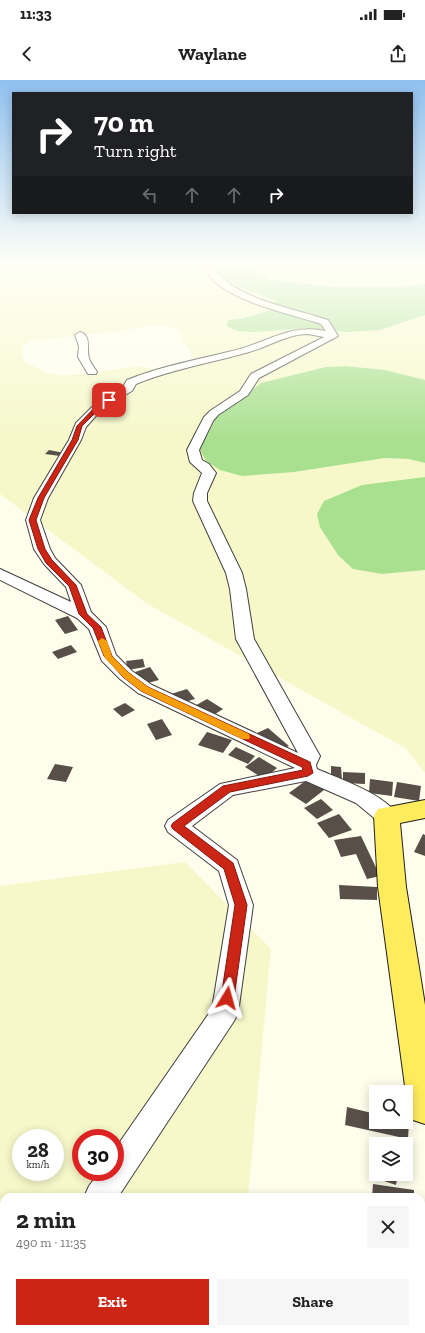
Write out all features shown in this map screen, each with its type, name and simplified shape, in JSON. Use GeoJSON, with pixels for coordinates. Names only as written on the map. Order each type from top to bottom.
{"type":"FeatureCollection","features":[{"type":"Feature","properties":{"kind":"main road"},"geometry":{"type":"LineString","coordinates":[[425,809],[387,816],[392,887],[425,1108]]}},
{"type":"Feature","properties":{"kind":"street"},"geometry":{"type":"LineString","coordinates":[[327,323],[333,336]]}},
{"type":"Feature","properties":{"kind":"street"},"geometry":{"type":"LineString","coordinates":[[83,614],[73,585],[49,561],[42,549],[33,520],[41,498],[75,440],[80,426],[100,405],[128,389],[130,382],[141,377],[208,358],[241,351],[275,338],[300,332],[333,336]]}},
{"type":"Feature","properties":{"kind":"street"},"geometry":{"type":"LineString","coordinates":[[80,334],[84,346],[83,356],[92,372]]}},
{"type":"Feature","properties":{"kind":"street"},"geometry":{"type":"LineString","coordinates":[[307,769],[310,756],[245,639],[241,621],[239,590],[234,573],[215,531],[200,503],[202,489],[209,478],[209,473],[204,467],[196,462],[193,450],[208,420],[214,413],[244,393],[255,376],[333,336]]}},
{"type":"Feature","properties":{"kind":"street"},"geometry":{"type":"LineString","coordinates":[[0,574],[83,614],[97,627],[108,656],[126,675],[145,689],[364,798],[387,816]]}},
{"type":"Feature","properties":{"kind":"street"},"geometry":{"type":"LineString","coordinates":[[103,1193],[225,1013],[241,905],[229,866],[176,826],[227,789],[307,769]]}},
{"type":"Feature","properties":{"kind":"green space"},"geometry":{"type":"Polygon","coordinates":[[[0,323],[231,323],[237,331],[255,332],[309,328],[345,332],[380,330],[400,323],[425,323],[425,380],[385,370],[345,366],[326,367],[294,472],[385,458],[409,459],[425,463],[425,477],[409,480],[382,574],[425,570],[425,773],[407,749],[146,603],[0,494],[0,323]],[[150,326],[30,341],[22,347],[24,361],[44,372],[61,375],[82,374],[141,366],[158,370],[179,370],[196,366],[196,362],[184,342],[180,330],[168,326],[150,326]]]}},
{"type":"Feature","properties":{"kind":"green space"},"geometry":{"type":"Polygon","coordinates":[[[227,323],[400,323],[380,330],[345,332],[309,328],[255,332],[237,331],[227,326],[227,323]]]}},
{"type":"Feature","properties":{"kind":"green space"},"geometry":{"type":"Polygon","coordinates":[[[345,366],[385,370],[425,380],[425,463],[409,459],[385,458],[294,472],[242,476],[220,470],[206,461],[200,450],[216,418],[261,383],[326,367],[345,366]]]}},
{"type":"Feature","properties":{"kind":"green space"},"geometry":{"type":"Polygon","coordinates":[[[425,477],[425,570],[382,574],[353,569],[338,555],[320,527],[317,514],[324,501],[362,485],[425,477]]]}},
{"type":"Feature","properties":{"kind":"green space"},"geometry":{"type":"Polygon","coordinates":[[[185,862],[271,949],[248,1193],[0,1193],[0,886],[185,862]]]}},
{"type":"Feature","properties":{"kind":"building"},"geometry":{"type":"Polygon","coordinates":[[[49,450],[64,453],[60,456],[45,454],[49,450]]]}},
{"type":"Feature","properties":{"kind":"building"},"geometry":{"type":"Polygon","coordinates":[[[68,616],[78,630],[65,634],[55,620],[68,616]]]}},
{"type":"Feature","properties":{"kind":"building"},"geometry":{"type":"Polygon","coordinates":[[[71,645],[77,652],[58,659],[52,652],[71,645]]]}},
{"type":"Feature","properties":{"kind":"building"},"geometry":{"type":"Polygon","coordinates":[[[143,659],[145,667],[128,670],[126,661],[143,659]]]}},
{"type":"Feature","properties":{"kind":"building"},"geometry":{"type":"Polygon","coordinates":[[[150,667],[159,680],[144,684],[135,672],[150,667]]]}},
{"type":"Feature","properties":{"kind":"building"},"geometry":{"type":"Polygon","coordinates":[[[187,689],[195,699],[178,704],[171,694],[187,689]]]}},
{"type":"Feature","properties":{"kind":"building"},"geometry":{"type":"Polygon","coordinates":[[[207,699],[223,709],[209,718],[193,707],[207,699]]]}},
{"type":"Feature","properties":{"kind":"building"},"geometry":{"type":"Polygon","coordinates":[[[125,703],[135,710],[122,717],[113,709],[125,703]]]}},
{"type":"Feature","properties":{"kind":"building"},"geometry":{"type":"Polygon","coordinates":[[[162,719],[172,735],[156,740],[147,724],[162,719]]]}},
{"type":"Feature","properties":{"kind":"building"},"geometry":{"type":"Polygon","coordinates":[[[268,728],[289,746],[278,751],[257,733],[268,728]]]}},
{"type":"Feature","properties":{"kind":"building"},"geometry":{"type":"Polygon","coordinates":[[[207,732],[232,740],[223,753],[198,745],[207,732]]]}},
{"type":"Feature","properties":{"kind":"building"},"geometry":{"type":"Polygon","coordinates":[[[236,747],[255,756],[248,764],[228,755],[236,747]]]}},
{"type":"Feature","properties":{"kind":"building"},"geometry":{"type":"Polygon","coordinates":[[[259,757],[277,768],[264,779],[245,767],[259,757]]]}},
{"type":"Feature","properties":{"kind":"building"},"geometry":{"type":"Polygon","coordinates":[[[55,764],[73,767],[66,782],[47,779],[55,764]]]}},
{"type":"Feature","properties":{"kind":"building"},"geometry":{"type":"Polygon","coordinates":[[[331,766],[341,767],[342,781],[331,780],[331,766]]]}},
{"type":"Feature","properties":{"kind":"building"},"geometry":{"type":"Polygon","coordinates":[[[343,772],[365,773],[365,784],[343,783],[343,772]]]}},
{"type":"Feature","properties":{"kind":"building"},"geometry":{"type":"Polygon","coordinates":[[[308,779],[324,790],[306,804],[289,793],[308,779]]]}},
{"type":"Feature","properties":{"kind":"building"},"geometry":{"type":"Polygon","coordinates":[[[370,779],[393,782],[392,796],[369,793],[370,779]]]}},
{"type":"Feature","properties":{"kind":"building"},"geometry":{"type":"Polygon","coordinates":[[[397,782],[421,786],[419,801],[394,797],[397,782]]]}},
{"type":"Feature","properties":{"kind":"building"},"geometry":{"type":"Polygon","coordinates":[[[321,799],[333,810],[317,819],[304,808],[321,799]]]}},
{"type":"Feature","properties":{"kind":"building"},"geometry":{"type":"Polygon","coordinates":[[[339,814],[352,830],[329,838],[317,823],[339,814]]]}},
{"type":"Feature","properties":{"kind":"building"},"geometry":{"type":"Polygon","coordinates":[[[423,834],[425,835],[425,856],[414,852],[423,834]]]}},
{"type":"Feature","properties":{"kind":"building"},"geometry":{"type":"Polygon","coordinates":[[[361,836],[380,876],[367,879],[356,854],[341,857],[334,840],[361,836]]]}},
{"type":"Feature","properties":{"kind":"building"},"geometry":{"type":"Polygon","coordinates":[[[339,885],[377,887],[377,900],[340,899],[339,885]]]}},
{"type":"Feature","properties":{"kind":"building"},"geometry":{"type":"Polygon","coordinates":[[[347,1107],[369,1112],[369,1129],[409,1129],[408,1137],[399,1137],[345,1125],[347,1107]]]}},
{"type":"Feature","properties":{"kind":"building"},"geometry":{"type":"Polygon","coordinates":[[[384,1181],[397,1181],[396,1185],[384,1181]]]}},
{"type":"Feature","properties":{"kind":"building"},"geometry":{"type":"Polygon","coordinates":[[[373,1184],[414,1190],[414,1193],[372,1193],[373,1184]]]}},
{"type":"Feature","properties":{"kind":"slow traffic"},"geometry":{"type":"LineString","coordinates":[[102,641],[108,656],[126,675],[145,689],[246,737]]}},
{"type":"Feature","properties":{"kind":"route"},"geometry":{"type":"LineString","coordinates":[[109,400],[100,405],[80,426],[75,440],[41,498],[33,520],[42,549],[49,561],[73,585],[83,614],[97,627],[108,656],[126,675],[145,689],[306,765],[308,773],[227,789],[176,826],[229,866],[241,905],[227,998]]}}]}
